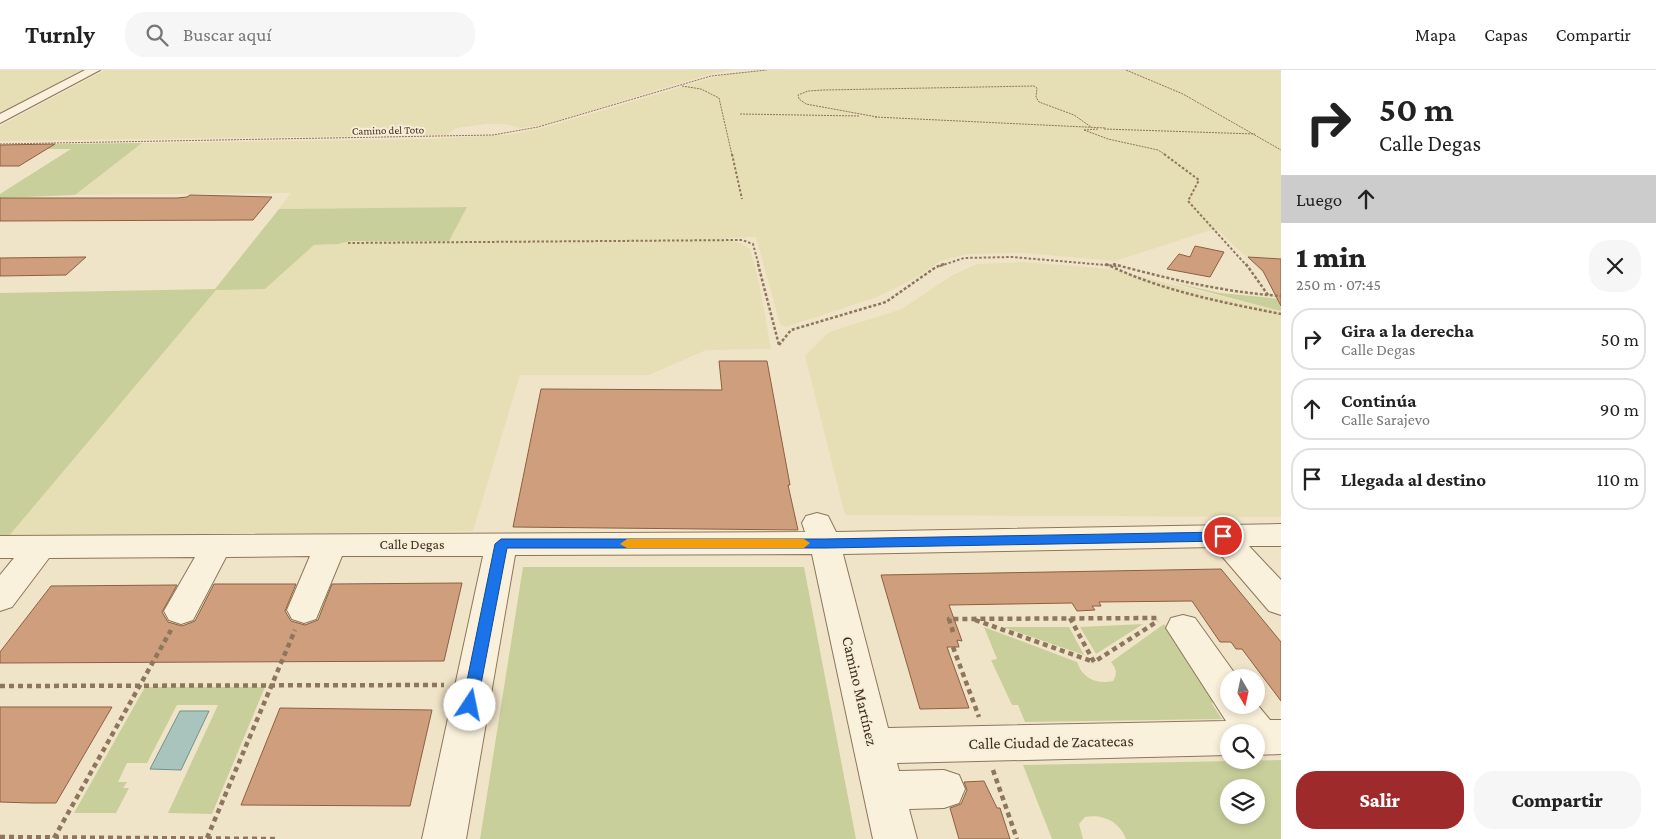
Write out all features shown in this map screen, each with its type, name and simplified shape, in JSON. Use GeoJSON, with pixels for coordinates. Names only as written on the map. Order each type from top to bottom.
{"type":"FeatureCollection","features":[{"type":"Feature","properties":{"kind":"street"},"geometry":{"type":"LineString","coordinates":[[0,119],[94,70]]}},
{"type":"Feature","properties":{"kind":"street","name":"Calle Degas"},"geometry":{"type":"LineString","coordinates":[[0,547],[501,544],[821,533],[1281,535]]}},
{"type":"Feature","properties":{"kind":"street","name":"Camino Martínez"},"geometry":{"type":"LineString","coordinates":[[821,533],[895,839]]}},
{"type":"Feature","properties":{"kind":"street"},"geometry":{"type":"LineString","coordinates":[[1223,536],[1281,602]]}},
{"type":"Feature","properties":{"kind":"street"},"geometry":{"type":"LineString","coordinates":[[444,839],[501,544]]}},
{"type":"Feature","properties":{"kind":"street"},"geometry":{"type":"LineString","coordinates":[[176,620],[217,545]]}},
{"type":"Feature","properties":{"kind":"street"},"geometry":{"type":"LineString","coordinates":[[300,619],[331,545]]}},
{"type":"Feature","properties":{"kind":"street"},"geometry":{"type":"LineString","coordinates":[[0,598],[41,546]]}},
{"type":"Feature","properties":{"kind":"street"},"geometry":{"type":"LineString","coordinates":[[1183,628],[1220,681]]}},
{"type":"Feature","properties":{"kind":"street","name":"Calle Ciudad de Zacatecas"},"geometry":{"type":"LineString","coordinates":[[872,746],[1220,737]]}},
{"type":"Feature","properties":{"kind":"street"},"geometry":{"type":"LineString","coordinates":[[883,790],[944,789]]}},
{"type":"Feature","properties":{"kind":"path","name":"Camino del Toto"},"geometry":{"type":"LineString","coordinates":[[0,144],[493,135],[538,128],[726,73],[767,70]]}},
{"type":"Feature","properties":{"kind":"path"},"geometry":{"type":"LineString","coordinates":[[1126,70],[1183,94],[1281,150]]}},
{"type":"Feature","properties":{"kind":"path"},"geometry":{"type":"LineString","coordinates":[[680,86],[695,87],[713,93],[720,98],[742,199]]}},
{"type":"Feature","properties":{"kind":"path"},"geometry":{"type":"LineString","coordinates":[[877,117],[806,104],[799,100],[798,95],[808,91],[824,90],[1034,86],[1037,88],[1036,97],[1039,102],[1074,115],[1091,127]]}},
{"type":"Feature","properties":{"kind":"path"},"geometry":{"type":"LineString","coordinates":[[740,114],[877,117],[1256,134]]}},
{"type":"Feature","properties":{"kind":"path"},"geometry":{"type":"LineString","coordinates":[[1106,128],[1084,130],[1108,140],[1158,150],[1195,174],[1199,180],[1188,202],[1244,261],[1268,295]]}},
{"type":"Feature","properties":{"kind":"path"},"geometry":{"type":"LineString","coordinates":[[348,243],[742,240],[753,244],[779,345],[790,330],[886,302],[936,267],[964,258],[1012,257],[1104,263],[1140,270],[1188,284],[1281,296]]}},
{"type":"Feature","properties":{"kind":"path"},"geometry":{"type":"LineString","coordinates":[[1104,263],[1130,276],[1197,298],[1281,314]]}},
{"type":"Feature","properties":{"kind":"path"},"geometry":{"type":"LineString","coordinates":[[1070,618],[1094,662]]}},
{"type":"Feature","properties":{"kind":"path"},"geometry":{"type":"LineString","coordinates":[[953,632],[949,619],[1163,618],[1094,662]]}},
{"type":"Feature","properties":{"kind":"path"},"geometry":{"type":"LineString","coordinates":[[207,839],[300,619]]}},
{"type":"Feature","properties":{"kind":"path"},"geometry":{"type":"LineString","coordinates":[[971,619],[1094,662]]}},
{"type":"Feature","properties":{"kind":"path"},"geometry":{"type":"LineString","coordinates":[[54,838],[176,620]]}},
{"type":"Feature","properties":{"kind":"path"},"geometry":{"type":"LineString","coordinates":[[953,647],[982,723]]}},
{"type":"Feature","properties":{"kind":"path"},"geometry":{"type":"LineString","coordinates":[[0,686],[450,685]]}},
{"type":"Feature","properties":{"kind":"path"},"geometry":{"type":"LineString","coordinates":[[992,766],[1018,839]]}},
{"type":"Feature","properties":{"kind":"path"},"geometry":{"type":"LineString","coordinates":[[0,837],[278,839]]}},
{"type":"Feature","properties":{"kind":"shaded area"},"geometry":{"type":"Polygon","coordinates":[[[0,70],[87,70],[0,115],[0,70]]]}},
{"type":"Feature","properties":{"kind":"shaded area"},"geometry":{"type":"Polygon","coordinates":[[[105,70],[733,70],[707,75],[542,125],[520,128],[506,124],[487,124],[456,128],[447,135],[0,141],[0,126],[105,70]]]}},
{"type":"Feature","properties":{"kind":"shaded area"},"geometry":{"type":"Polygon","coordinates":[[[784,70],[1281,70],[1281,287],[1265,275],[1219,231],[1211,230],[1115,261],[1023,253],[968,254],[940,261],[916,278],[877,297],[786,327],[780,324],[756,237],[728,238],[728,240],[741,243],[750,249],[759,282],[771,349],[706,350],[649,375],[520,375],[473,531],[8,537],[216,289],[265,289],[314,245],[338,244],[467,207],[279,209],[291,193],[75,195],[142,143],[434,139],[514,134],[550,126],[715,77],[732,73],[784,70]]]}},
{"type":"Feature","properties":{"kind":"shaded area"},"geometry":{"type":"Polygon","coordinates":[[[1023,262],[1110,269],[1281,311],[1281,517],[845,515],[805,356],[829,332],[902,309],[951,276],[977,264],[1023,262]]]}},
{"type":"Feature","properties":{"kind":"green space"},"geometry":{"type":"Polygon","coordinates":[[[142,143],[75,195],[0,198],[0,194],[71,149],[47,149],[55,144],[142,143]]]}},
{"type":"Feature","properties":{"kind":"green space"},"geometry":{"type":"Polygon","coordinates":[[[467,207],[449,241],[350,241],[338,244],[314,245],[265,289],[216,290],[8,537],[0,535],[0,293],[215,289],[279,209],[467,207]]]}},
{"type":"Feature","properties":{"kind":"green space"},"geometry":{"type":"Polygon","coordinates":[[[1166,281],[1220,293],[1281,299],[1281,311],[1166,281]]]}},
{"type":"Feature","properties":{"kind":"green space"},"geometry":{"type":"Polygon","coordinates":[[[523,567],[804,567],[856,839],[480,839],[523,567]]]}},
{"type":"Feature","properties":{"kind":"green space"},"geometry":{"type":"Polygon","coordinates":[[[1143,624],[1096,654],[1080,627],[1143,624]]]}},
{"type":"Feature","properties":{"kind":"green space"},"geometry":{"type":"Polygon","coordinates":[[[1164,624],[1214,698],[1212,704],[1222,719],[1025,722],[1018,705],[1012,705],[991,660],[997,659],[984,627],[1077,662],[1079,668],[1086,676],[1096,681],[1107,682],[1113,681],[1116,676],[1111,662],[1164,624]]]}},
{"type":"Feature","properties":{"kind":"green space"},"geometry":{"type":"Polygon","coordinates":[[[1003,627],[1069,627],[1084,655],[1003,627]]]}},
{"type":"Feature","properties":{"kind":"green space"},"geometry":{"type":"Polygon","coordinates":[[[145,687],[265,687],[212,814],[168,813],[218,705],[177,705],[147,763],[127,763],[118,782],[127,782],[123,788],[129,788],[116,813],[74,813],[145,687]]]}},
{"type":"Feature","properties":{"kind":"green space"},"geometry":{"type":"Polygon","coordinates":[[[1265,760],[1281,760],[1281,839],[1126,839],[1115,823],[1104,818],[1092,816],[1085,817],[1079,824],[1083,839],[1052,839],[1023,765],[1220,761],[1220,769],[1265,769],[1265,760]]]}},
{"type":"Feature","properties":{"kind":"water"},"geometry":{"type":"Polygon","coordinates":[[[180,711],[209,711],[181,770],[150,769],[180,711]]]}},
{"type":"Feature","properties":{"kind":"building"},"geometry":{"type":"Polygon","coordinates":[[[55,144],[19,166],[0,166],[0,145],[55,144]]]}},
{"type":"Feature","properties":{"kind":"building"},"geometry":{"type":"Polygon","coordinates":[[[190,195],[272,197],[253,220],[0,221],[0,198],[177,198],[190,195]]]}},
{"type":"Feature","properties":{"kind":"building"},"geometry":{"type":"Polygon","coordinates":[[[1195,246],[1224,252],[1210,277],[1167,269],[1179,254],[1190,257],[1195,246]]]}},
{"type":"Feature","properties":{"kind":"building"},"geometry":{"type":"Polygon","coordinates":[[[86,257],[66,275],[0,276],[0,258],[86,257]]]}},
{"type":"Feature","properties":{"kind":"building"},"geometry":{"type":"Polygon","coordinates":[[[1248,257],[1281,259],[1281,306],[1263,271],[1248,257]]]}},
{"type":"Feature","properties":{"kind":"building"},"geometry":{"type":"Polygon","coordinates":[[[719,361],[767,361],[790,485],[788,485],[798,530],[513,527],[541,389],[722,390],[719,361]]]}},
{"type":"Feature","properties":{"kind":"building"},"geometry":{"type":"Polygon","coordinates":[[[1221,569],[1281,642],[1281,701],[1265,680],[1265,669],[1257,669],[1242,649],[1236,649],[1231,642],[1220,642],[1192,601],[1099,602],[1101,606],[1092,606],[1095,610],[1077,611],[1072,603],[949,605],[962,641],[957,640],[959,647],[947,647],[969,708],[920,709],[881,575],[1221,569]]]}},
{"type":"Feature","properties":{"kind":"building"},"geometry":{"type":"Polygon","coordinates":[[[462,583],[444,661],[0,663],[0,652],[51,586],[177,585],[162,612],[168,622],[182,626],[195,621],[214,584],[296,584],[285,611],[291,621],[305,625],[318,620],[332,584],[462,583]]]}},
{"type":"Feature","properties":{"kind":"building"},"geometry":{"type":"Polygon","coordinates":[[[0,707],[112,707],[56,803],[31,803],[0,802],[0,707]]]}},
{"type":"Feature","properties":{"kind":"building"},"geometry":{"type":"Polygon","coordinates":[[[280,708],[432,710],[410,806],[241,805],[280,708]]]}},
{"type":"Feature","properties":{"kind":"building"},"geometry":{"type":"Polygon","coordinates":[[[984,781],[997,808],[1000,808],[1010,839],[959,839],[950,808],[961,804],[967,790],[964,782],[984,781]]]}},
{"type":"Feature","properties":{"kind":"slow traffic"},"geometry":{"type":"LineString","coordinates":[[627,544],[804,543]]}},
{"type":"Feature","properties":{"kind":"route"},"geometry":{"type":"LineString","coordinates":[[470,705],[501,544],[825,543],[1223,536]]}}]}
